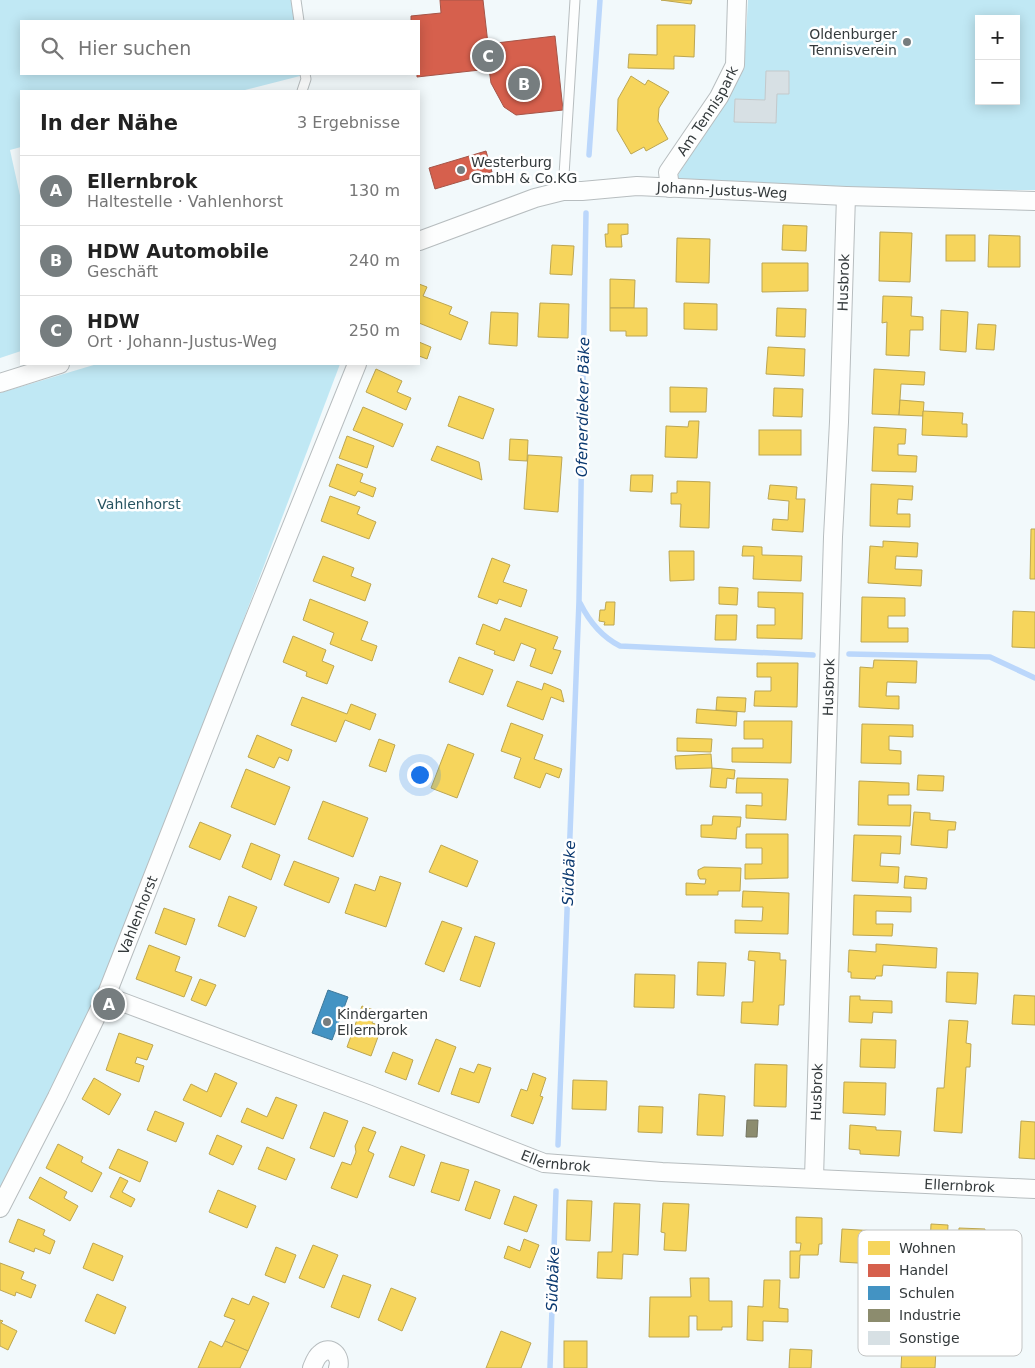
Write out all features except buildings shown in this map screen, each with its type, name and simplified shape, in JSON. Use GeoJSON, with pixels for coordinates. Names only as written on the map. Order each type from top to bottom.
{"type":"FeatureCollection","features":[{"type":"Feature","properties":{"kind":"street","name":"Am Tennispark"},"geometry":{"type":"LineString","coordinates":[[670,188],[668,172],[719,97],[735,65],[737,0]]}},
{"type":"Feature","properties":{"kind":"street","name":"Johann-Justus-Weg"},"geometry":{"type":"LineString","coordinates":[[420,241],[535,198],[563,191],[637,186],[846,196],[1035,201]]}},
{"type":"Feature","properties":{"kind":"street","name":"Husbrok"},"geometry":{"type":"LineString","coordinates":[[814,1178],[833,537],[839,422],[846,196]]}},
{"type":"Feature","properties":{"kind":"street"},"geometry":{"type":"LineString","coordinates":[[0,384],[57,365]]}},
{"type":"Feature","properties":{"kind":"street","name":"Vahlenhorst"},"geometry":{"type":"LineString","coordinates":[[2,1201],[57,1097],[106,996],[357,365]]}},
{"type":"Feature","properties":{"kind":"street","name":"Ellernbrok"},"geometry":{"type":"LineString","coordinates":[[106,996],[368,1094],[544,1163],[662,1172],[1035,1189]]}},
{"type":"Feature","properties":{"kind":"street"},"geometry":{"type":"LineString","coordinates":[[312,1368],[319,1354],[325,1350],[332,1351],[338,1356],[340,1364],[338,1368]]}},
{"type":"Feature","properties":{"kind":"lane"},"geometry":{"type":"LineString","coordinates":[[296,0],[299,20]]}},
{"type":"Feature","properties":{"kind":"lane"},"geometry":{"type":"LineString","coordinates":[[563,191],[575,0]]}},
{"type":"Feature","properties":{"kind":"lane"},"geometry":{"type":"LineString","coordinates":[[302,90],[306,79],[305,75]]}},
{"type":"Feature","properties":{"kind":"green space"},"geometry":{"type":"Polygon","coordinates":[[[0,0],[293,0],[295,20],[20,20],[20,75],[300,76],[245,90],[20,90],[20,147],[10,150],[20,195],[20,351],[0,358],[0,0]]]}},
{"type":"Feature","properties":{"kind":"green space"},"geometry":{"type":"Polygon","coordinates":[[[748,0],[1035,0],[1035,190],[670,188],[744,69],[748,0]]]}},
{"type":"Feature","properties":{"kind":"green space","name":"Vahlenhorst"},"geometry":{"type":"Polygon","coordinates":[[[94,365],[340,365],[100,1000],[0,1188],[0,393],[94,365]]]}},
{"type":"Feature","properties":{"kind":"waterway","name":"Ofenerdieker Bäke"},"geometry":{"type":"LineString","coordinates":[[589,155],[600,0]]}},
{"type":"Feature","properties":{"kind":"waterway","name":"Südbäke"},"geometry":{"type":"LineString","coordinates":[[558,1145],[579,601],[586,213]]}},
{"type":"Feature","properties":{"kind":"waterway"},"geometry":{"type":"LineString","coordinates":[[580,603],[597,628],[607,638],[620,646],[813,655]]}},
{"type":"Feature","properties":{"kind":"waterway","name":"Ofenerdieker Bäke"},"geometry":{"type":"LineString","coordinates":[[849,654],[990,657],[1035,678]]}},
{"type":"Feature","properties":{"kind":"waterway","name":"Südbäke"},"geometry":{"type":"LineString","coordinates":[[550,1368],[556,1191]]}},
{"type":"Feature","properties":{"kind":"place","name":"Oldenburger Tennisverein"},"geometry":{"type":"Point","coordinates":[907,42]}},
{"type":"Feature","properties":{"kind":"place","name":"HDW"},"geometry":{"type":"Point","coordinates":[488,56]}},
{"type":"Feature","properties":{"kind":"place","name":"HDW Automobile"},"geometry":{"type":"Point","coordinates":[524,84]}},
{"type":"Feature","properties":{"kind":"place","name":"Westerburg GmbH & Co.KG"},"geometry":{"type":"Point","coordinates":[461,170]}},
{"type":"Feature","properties":{"kind":"place","name":"Ellernbrok"},"geometry":{"type":"Point","coordinates":[109,1004]}},
{"type":"Feature","properties":{"kind":"place","name":"Kindergarten Ellernbrok"},"geometry":{"type":"Point","coordinates":[327,1022]}}]}
